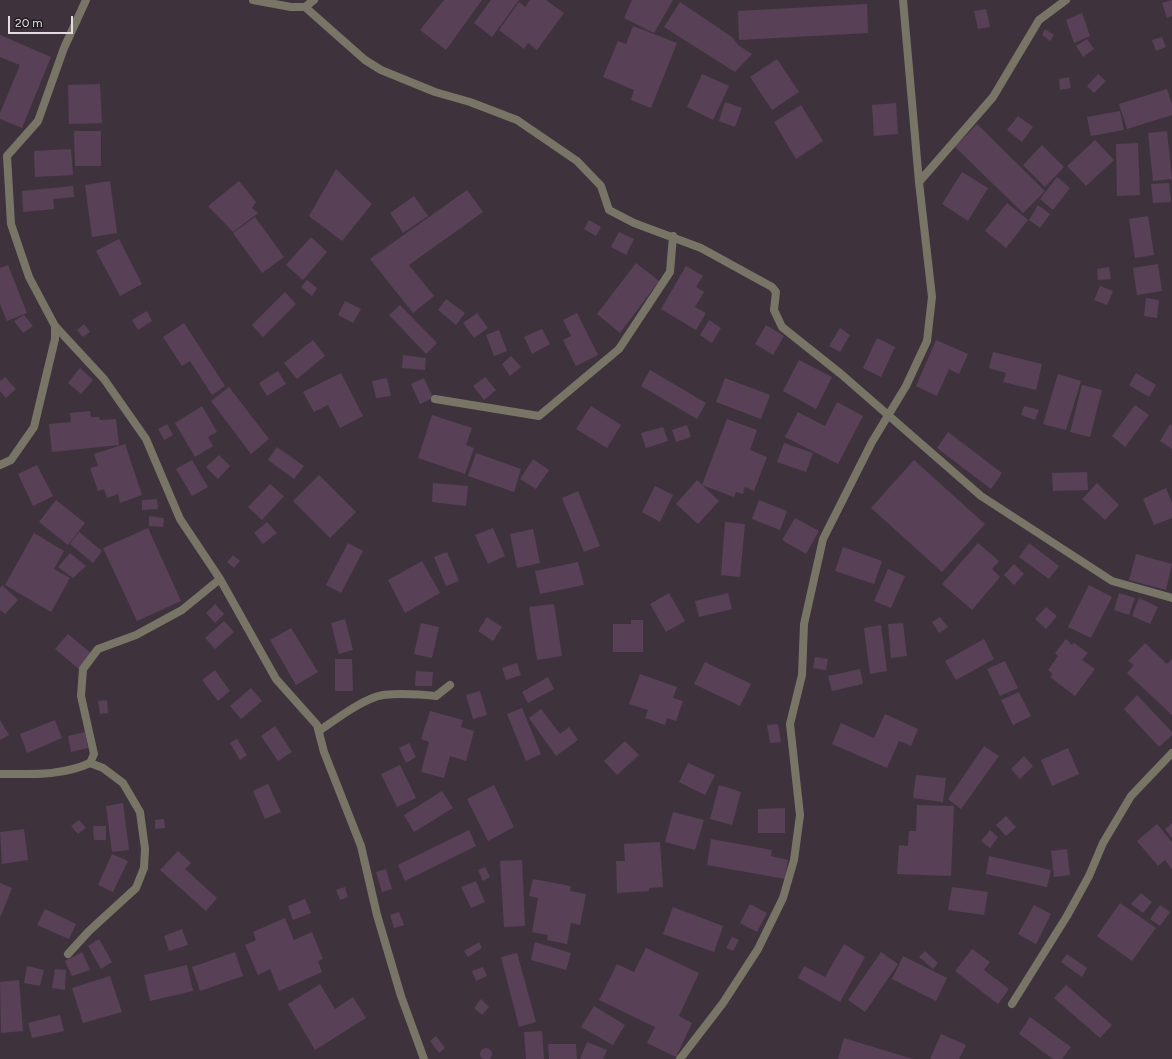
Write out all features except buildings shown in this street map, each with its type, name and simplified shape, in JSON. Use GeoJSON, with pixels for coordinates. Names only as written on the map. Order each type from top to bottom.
{"type":"FeatureCollection","features":[{"type":"Feature","properties":{"kind":"street"},"geometry":{"type":"LineString","coordinates":[[86,0],[64,48],[38,121],[4,154],[11,224],[29,277],[55,326],[104,379],[146,439],[180,518],[220,579],[276,679],[317,725],[324,752],[360,846],[377,915],[401,996],[424,1059]]}},
{"type":"Feature","properties":{"kind":"street"},"geometry":{"type":"LineString","coordinates":[[253,0],[291,7],[305,6],[314,0]]}},
{"type":"Feature","properties":{"kind":"street"},"geometry":{"type":"LineString","coordinates":[[680,1059],[727,997],[758,949],[783,898],[794,860],[800,815],[790,724],[802,674],[804,624],[823,539],[872,442],[906,386],[926,341],[932,297],[919,182],[903,0]]}},
{"type":"Feature","properties":{"kind":"street"},"geometry":{"type":"LineString","coordinates":[[919,182],[993,97],[1039,20],[1066,0]]}},
{"type":"Feature","properties":{"kind":"street"},"geometry":{"type":"LineString","coordinates":[[305,6],[365,60],[381,70],[435,92],[470,102],[517,120],[577,161],[601,186],[609,210],[634,223],[673,236],[701,248],[772,287],[776,292],[774,310],[782,327],[889,415],[982,496],[1112,581],[1172,598]]}},
{"type":"Feature","properties":{"kind":"street"},"geometry":{"type":"LineString","coordinates":[[435,399],[539,416],[619,349],[670,272],[673,236]]}},
{"type":"Feature","properties":{"kind":"street"},"geometry":{"type":"LineString","coordinates":[[0,465],[11,460],[34,427],[54,346],[55,326]]}},
{"type":"Feature","properties":{"kind":"street"},"geometry":{"type":"LineString","coordinates":[[0,774],[60,773],[78,769],[90,763],[94,754],[81,696],[83,669],[98,650],[136,635],[182,610],[220,579]]}},
{"type":"Feature","properties":{"kind":"street"},"geometry":{"type":"LineString","coordinates":[[319,731],[346,712],[382,696],[410,693],[436,696],[450,685]]}},
{"type":"Feature","properties":{"kind":"street"},"geometry":{"type":"LineString","coordinates":[[1012,1004],[1067,916],[1089,876],[1103,843],[1131,796],[1172,753]]}},
{"type":"Feature","properties":{"kind":"street"},"geometry":{"type":"LineString","coordinates":[[68,954],[89,931],[136,888],[144,868],[145,849],[140,812],[123,784],[102,768],[90,763]]}}]}
